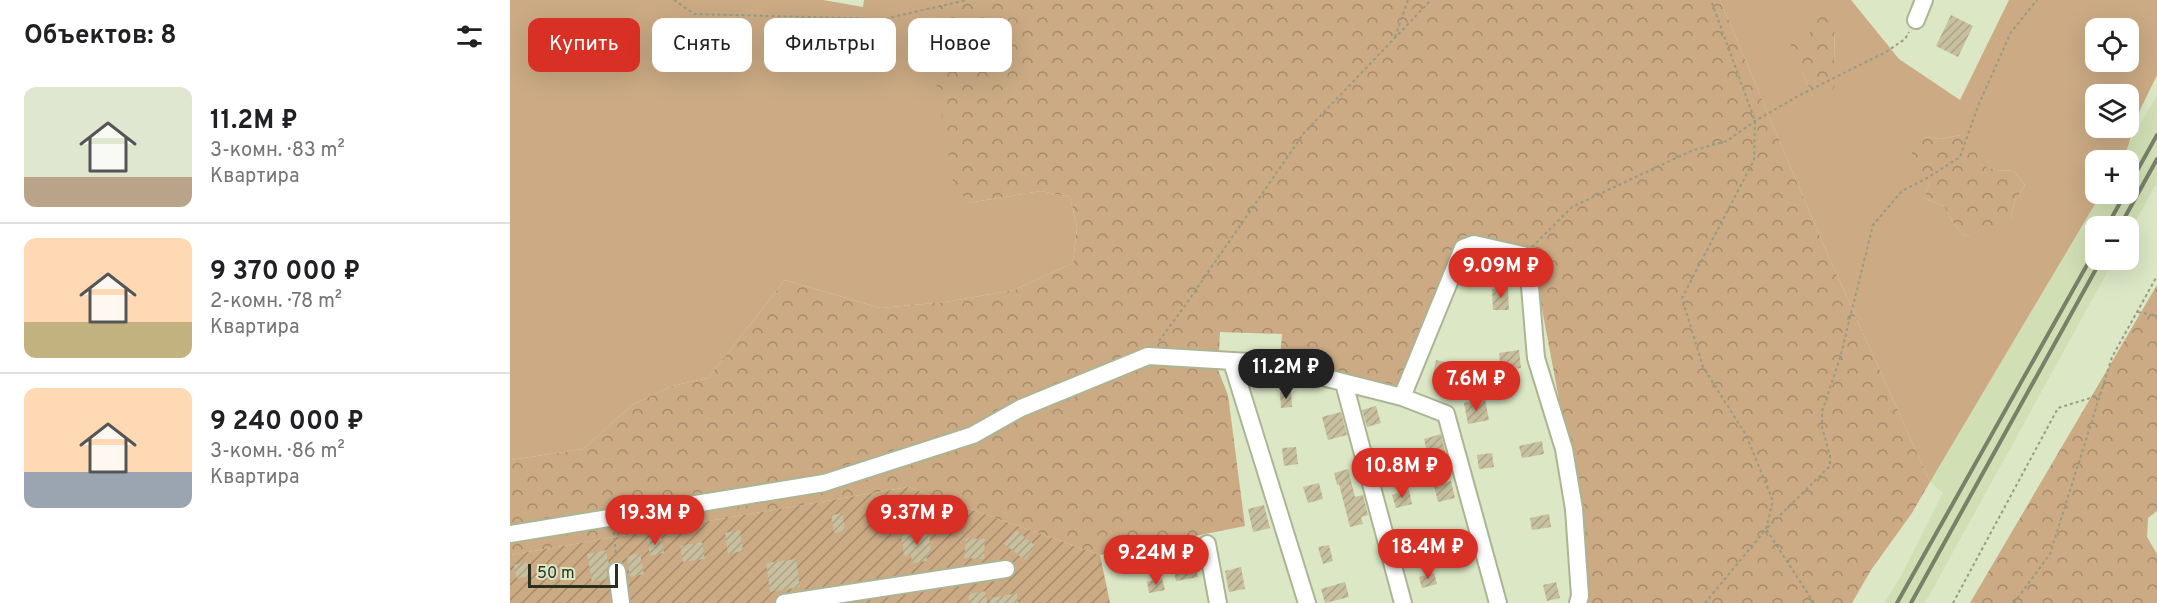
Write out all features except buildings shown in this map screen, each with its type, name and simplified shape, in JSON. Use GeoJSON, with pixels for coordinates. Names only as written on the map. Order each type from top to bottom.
{"type":"FeatureCollection","features":[{"type":"Feature","properties":{"kind":"street"},"geometry":{"type":"LineString","coordinates":[[1916,20],[1924,0]]}},
{"type":"Feature","properties":{"kind":"street"},"geometry":{"type":"LineString","coordinates":[[1402,397],[1464,248],[1474,244],[1523,255],[1529,275],[1536,358],[1564,448],[1574,509],[1580,596],[1578,603]]}},
{"type":"Feature","properties":{"kind":"street"},"geometry":{"type":"LineString","coordinates":[[510,534],[824,483],[973,435],[1021,408],[1148,356],[1267,363],[1402,397],[1446,414],[1498,603]]}},
{"type":"Feature","properties":{"kind":"street"},"geometry":{"type":"LineString","coordinates":[[1232,362],[1307,603]]}},
{"type":"Feature","properties":{"kind":"street"},"geometry":{"type":"LineString","coordinates":[[1344,383],[1403,603]]}},
{"type":"Feature","properties":{"kind":"street"},"geometry":{"type":"LineString","coordinates":[[1208,544],[1218,603]]}},
{"type":"Feature","properties":{"kind":"street"},"geometry":{"type":"LineString","coordinates":[[784,603],[1006,569]]}},
{"type":"Feature","properties":{"kind":"street"},"geometry":{"type":"LineString","coordinates":[[617,571],[621,603]]}},
{"type":"Feature","properties":{"kind":"path"},"geometry":{"type":"LineString","coordinates":[[674,0],[694,14],[884,19],[967,0]]}},
{"type":"Feature","properties":{"kind":"path"},"geometry":{"type":"LineString","coordinates":[[1394,38],[1408,0]]}},
{"type":"Feature","properties":{"kind":"path"},"geometry":{"type":"LineString","coordinates":[[1148,356],[1304,133],[1431,0]]}},
{"type":"Feature","properties":{"kind":"path"},"geometry":{"type":"LineString","coordinates":[[1712,0],[1755,121],[1754,160],[1682,298],[1703,367],[1746,435],[1773,501],[1766,529],[1814,603]]}},
{"type":"Feature","properties":{"kind":"path"},"geometry":{"type":"LineString","coordinates":[[1705,603],[1766,529],[1830,466],[1830,456],[1822,427],[1822,412],[1840,358],[1873,225],[1902,191],[1960,157],[1978,106],[2011,32],[2037,0]]}},
{"type":"Feature","properties":{"kind":"path"},"geometry":{"type":"LineString","coordinates":[[1523,255],[1572,207],[1691,151],[1727,141],[1755,121],[1798,96],[1886,52],[1905,39],[1916,20]]}},
{"type":"Feature","properties":{"kind":"path"},"geometry":{"type":"LineString","coordinates":[[2014,603],[2050,554],[2112,357],[2157,276]]}},
{"type":"Feature","properties":{"kind":"path"},"geometry":{"type":"LineString","coordinates":[[2138,312],[2157,316]]}},
{"type":"Feature","properties":{"kind":"path"},"geometry":{"type":"LineString","coordinates":[[1953,603],[2058,408],[2100,395]]}},
{"type":"Feature","properties":{"kind":"path"},"geometry":{"type":"LineString","coordinates":[[613,517],[617,571]]}},
{"type":"Feature","properties":{"kind":"shaded area"},"geometry":{"type":"Polygon","coordinates":[[[2157,95],[2157,182],[2138,216],[2088,216],[2095,204],[2139,204],[2139,150],[2126,150],[2133,138],[2139,138],[2139,127],[2157,95]]]}},
{"type":"Feature","properties":{"kind":"shaded area"},"geometry":{"type":"Polygon","coordinates":[[[2085,221],[2085,270],[2108,270],[1925,603],[1884,603],[1900,578],[1943,493],[1930,482],[2085,221]]]}},
{"type":"Feature","properties":{"kind":"green space"},"geometry":{"type":"Polygon","coordinates":[[[510,0],[823,0],[863,7],[864,0],[945,0],[940,7],[942,18],[908,18],[908,72],[949,72],[968,203],[1041,191],[1070,197],[1077,227],[1073,263],[1014,290],[946,302],[880,308],[785,280],[708,378],[672,386],[632,405],[583,449],[510,460],[510,0]]]}},
{"type":"Feature","properties":{"kind":"green space"},"geometry":{"type":"Polygon","coordinates":[[[945,0],[1720,0],[1824,246],[1930,482],[1912,513],[1871,570],[1852,603],[1585,603],[1581,516],[1532,256],[1520,245],[1465,236],[1399,387],[1280,358],[1282,334],[1220,332],[1218,370],[1228,395],[1245,526],[1100,555],[908,487],[510,555],[510,460],[583,449],[632,405],[672,386],[708,378],[785,280],[880,308],[946,302],[1014,290],[1073,263],[1077,227],[1070,197],[1041,191],[968,203],[953,181],[934,72],[1012,72],[1012,18],[935,18],[945,0]]]}},
{"type":"Feature","properties":{"kind":"green space"},"geometry":{"type":"Polygon","coordinates":[[[1720,0],[1851,0],[1899,59],[1960,100],[2009,0],[2157,0],[2157,75],[2139,113],[2139,84],[2085,84],[2085,138],[2131,138],[2127,149],[2085,150],[2085,204],[2095,204],[2088,216],[2085,216],[2085,221],[1930,482],[1824,246],[1720,0]],[[1835,26],[1809,39],[1803,73],[1813,97],[1834,61],[1835,26]],[[1960,135],[1941,139],[1923,137],[1930,182],[1924,198],[1944,206],[1953,223],[1965,236],[2011,218],[2015,201],[2025,185],[2014,171],[1995,170],[1978,164],[1960,135]]]}},
{"type":"Feature","properties":{"kind":"green space"},"geometry":{"type":"Polygon","coordinates":[[[1826,10],[1835,26],[1834,61],[1840,78],[1830,93],[1813,97],[1803,73],[1789,62],[1791,43],[1809,39],[1812,20],[1826,10]]]}},
{"type":"Feature","properties":{"kind":"green space"},"geometry":{"type":"Polygon","coordinates":[[[1960,135],[1975,147],[1979,164],[1995,170],[2014,171],[2025,185],[2015,201],[2011,218],[1999,232],[1981,230],[1965,236],[1953,223],[1944,206],[1924,198],[1930,182],[1918,168],[1911,151],[1923,137],[1941,139],[1960,135]]]}},
{"type":"Feature","properties":{"kind":"green space"},"geometry":{"type":"Polygon","coordinates":[[[2157,285],[2157,511],[2148,518],[2147,537],[2157,554],[2157,603],[1970,603],[2157,285]]]}},
{"type":"Feature","properties":{"kind":"green space"},"geometry":{"type":"Polygon","coordinates":[[[908,487],[1100,555],[1110,603],[510,603],[510,555],[908,487]]]}},
{"type":"Feature","properties":{"kind":"railway"},"geometry":{"type":"LineString","coordinates":[[2139,167],[2157,135]]}},
{"type":"Feature","properties":{"kind":"railway"},"geometry":{"type":"LineString","coordinates":[[2126,216],[2157,159]]}},
{"type":"Feature","properties":{"kind":"railway"},"geometry":{"type":"LineString","coordinates":[[2113,216],[2119,204]]}},
{"type":"Feature","properties":{"kind":"railway"},"geometry":{"type":"LineString","coordinates":[[1897,603],[2085,269]]}},
{"type":"Feature","properties":{"kind":"railway"},"geometry":{"type":"LineString","coordinates":[[1911,603],[2095,270]]}}]}
